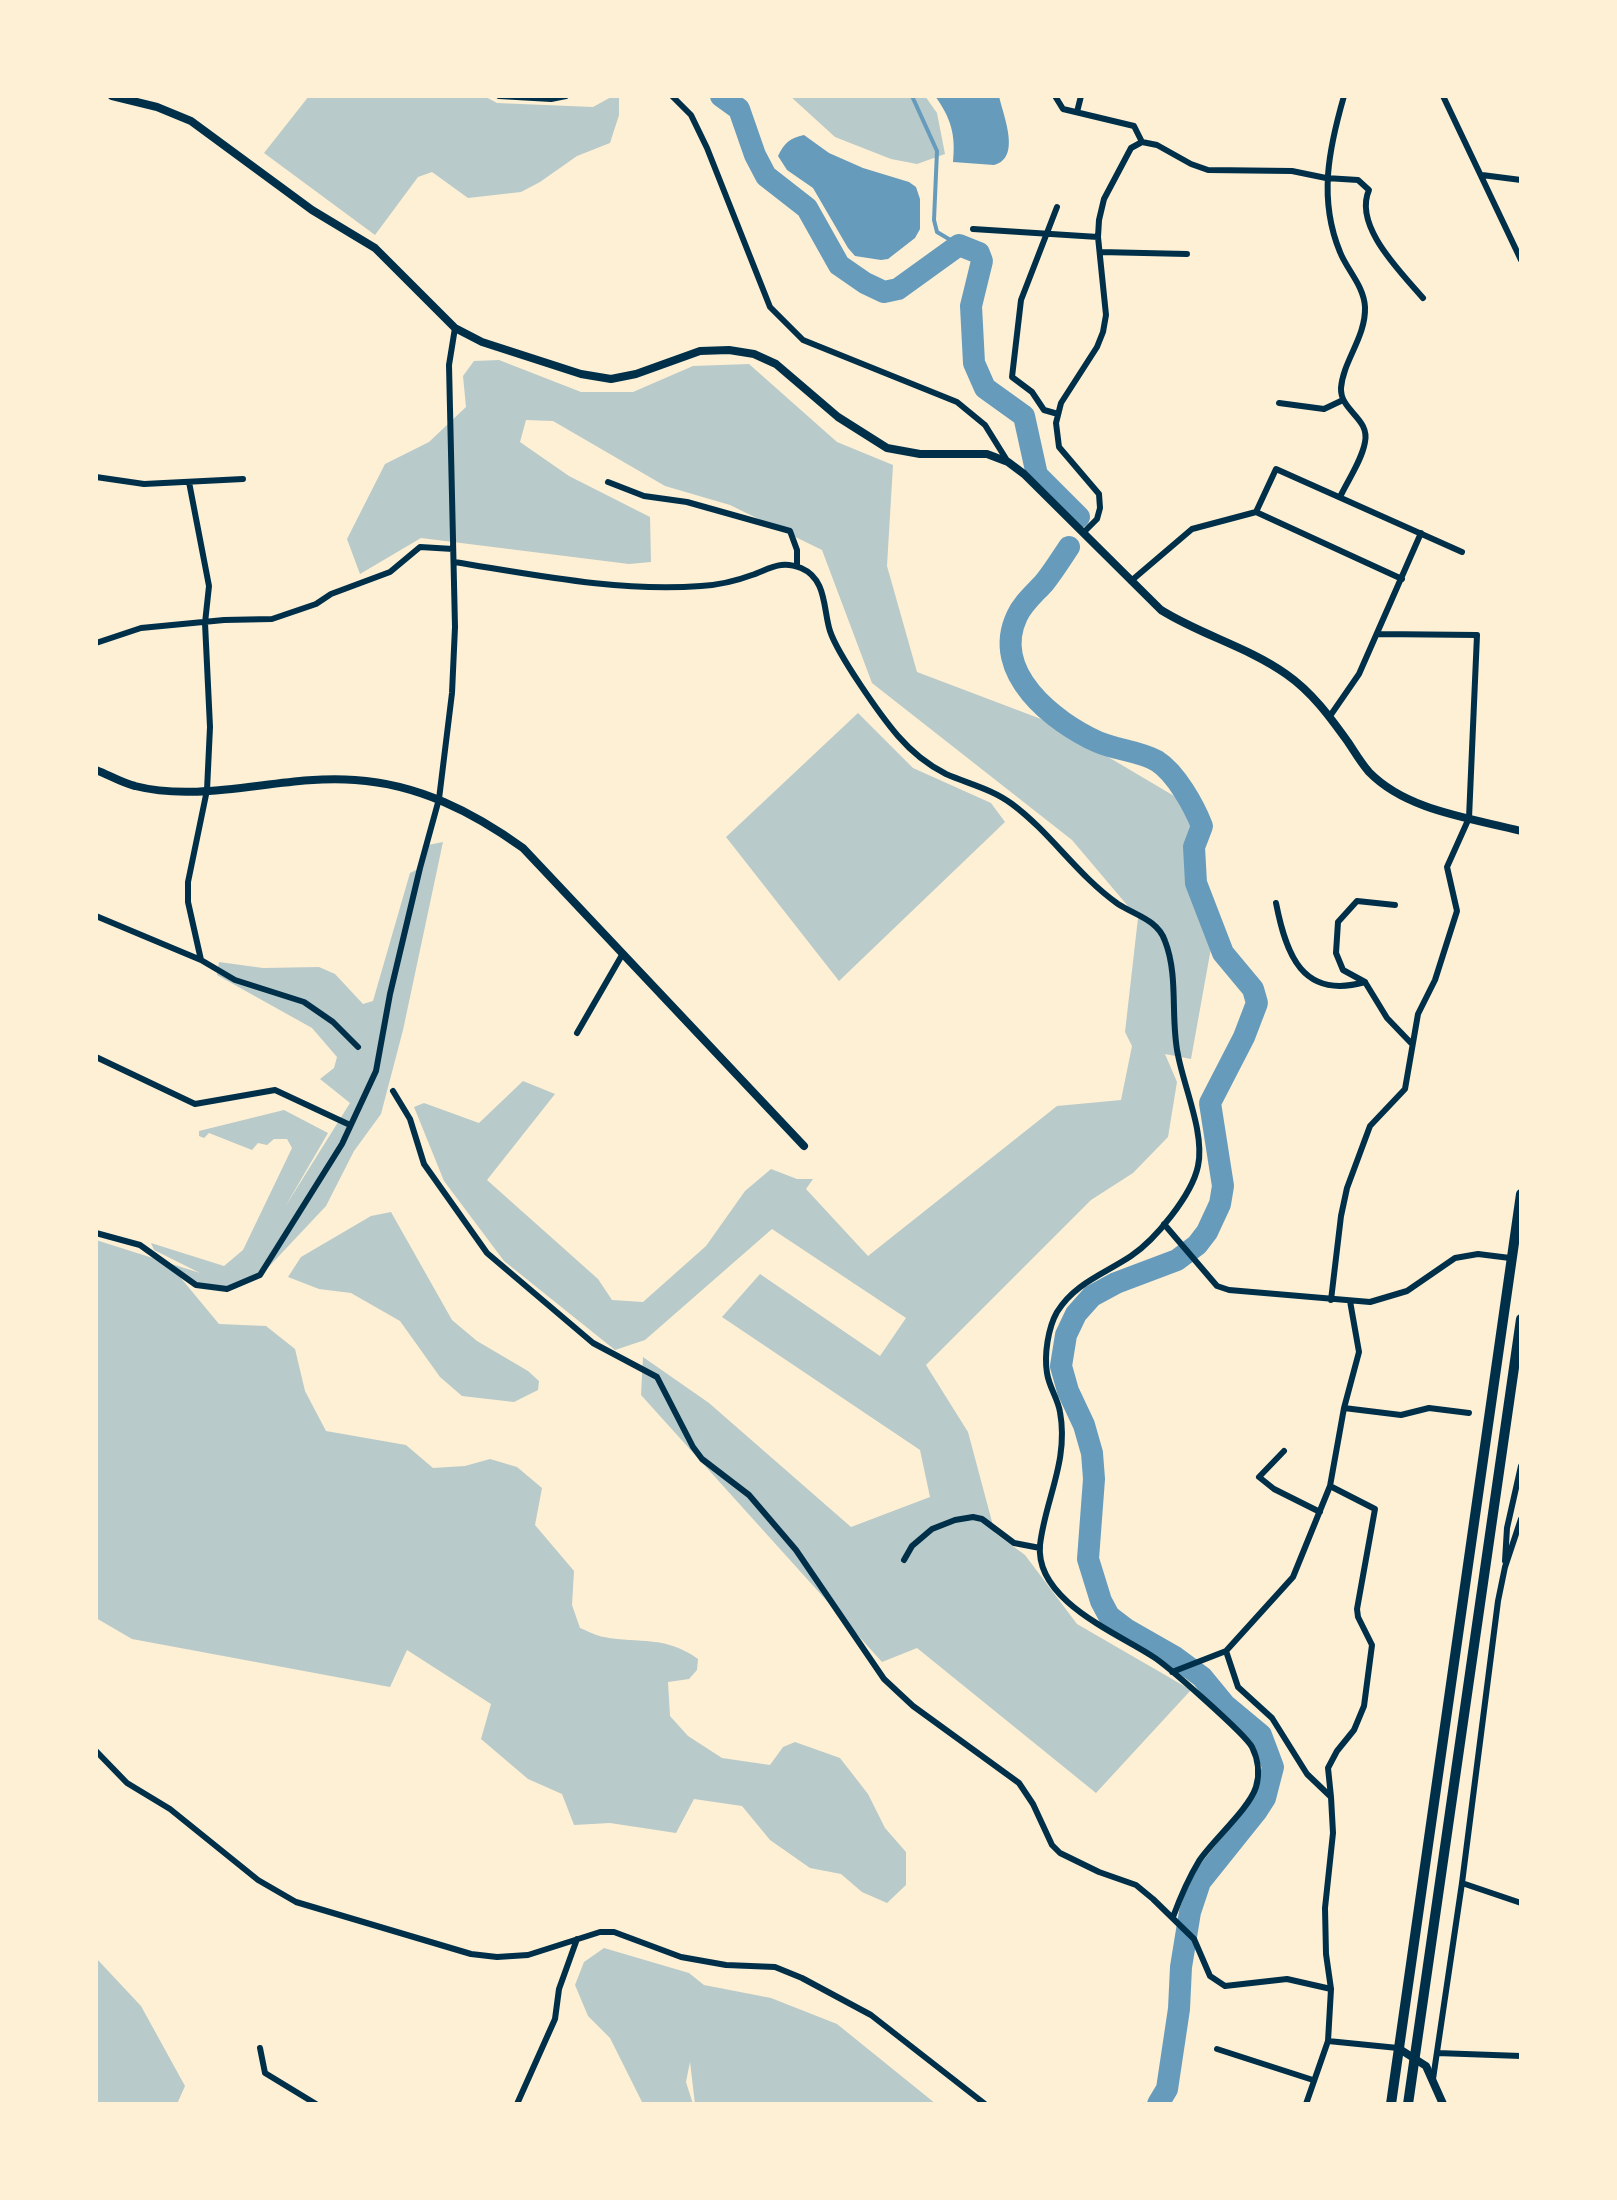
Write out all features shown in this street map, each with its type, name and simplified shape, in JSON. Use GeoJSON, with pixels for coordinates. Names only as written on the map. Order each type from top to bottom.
{"type":"FeatureCollection","features":[{"type":"Feature","properties":{"kind":"highway"},"geometry":{"type":"LineString","coordinates":[[1391,2104],[1521,1194]]}},
{"type":"Feature","properties":{"kind":"highway"},"geometry":{"type":"LineString","coordinates":[[1408,2104],[1521,1319]]}},
{"type":"Feature","properties":{"kind":"street"},"geometry":{"type":"LineString","coordinates":[[112,96],[157,107],[191,121],[312,210],[375,248],[455,328],[482,342],[566,370],[611,379],[636,374],[700,351],[729,350],[754,354],[776,364],[838,417],[887,448],[920,454],[987,454],[1008,462],[1084,532],[1161,610],[1287,675],[1330,716],[1369,772],[1394,791],[1443,812],[1521,831]]}},
{"type":"Feature","properties":{"kind":"street"},"geometry":{"type":"LineString","coordinates":[[499,96],[551,99],[566,96]]}},
{"type":"Feature","properties":{"kind":"street"},"geometry":{"type":"LineString","coordinates":[[672,96],[691,115],[770,307],[786,326],[803,340],[957,402],[985,425],[1008,462]]}},
{"type":"Feature","properties":{"kind":"street"},"geometry":{"type":"LineString","coordinates":[[1055,96],[1063,109],[1134,126],[1142,142]]}},
{"type":"Feature","properties":{"kind":"street"},"geometry":{"type":"LineString","coordinates":[[1077,112],[1081,96]]}},
{"type":"Feature","properties":{"kind":"street"},"geometry":{"type":"LineString","coordinates":[[1340,497],[1365,443],[1366,432],[1343,400],[1341,387],[1363,327],[1365,305],[1360,286],[1340,253],[1328,212],[1326,178],[1344,96]]}},
{"type":"Feature","properties":{"kind":"street"},"geometry":{"type":"LineString","coordinates":[[1443,96],[1521,260]]}},
{"type":"Feature","properties":{"kind":"street"},"geometry":{"type":"LineString","coordinates":[[1084,532],[1097,519],[1099,494],[1059,447],[1056,434],[1058,414],[1061,403],[1097,347],[1103,332],[1106,315],[1099,220],[1111,185],[1131,148],[1142,142],[1157,145],[1208,170],[1292,171],[1358,180],[1369,190],[1366,211],[1380,247],[1423,298]]}},
{"type":"Feature","properties":{"kind":"street"},"geometry":{"type":"LineString","coordinates":[[1482,175],[1521,180]]}},
{"type":"Feature","properties":{"kind":"street"},"geometry":{"type":"LineString","coordinates":[[1057,207],[1021,300],[1012,377],[1032,392],[1044,410],[1058,414]]}},
{"type":"Feature","properties":{"kind":"street"},"geometry":{"type":"LineString","coordinates":[[973,229],[1098,237]]}},
{"type":"Feature","properties":{"kind":"street"},"geometry":{"type":"LineString","coordinates":[[1100,252],[1187,254]]}},
{"type":"Feature","properties":{"kind":"street"},"geometry":{"type":"LineString","coordinates":[[96,1233],[140,1245],[196,1285],[227,1289],[260,1275],[342,1144],[376,1071],[390,994],[439,799],[453,680],[455,627],[449,365],[455,328]]}},
{"type":"Feature","properties":{"kind":"street"},"geometry":{"type":"LineString","coordinates":[[1279,403],[1324,409],[1343,400]]}},
{"type":"Feature","properties":{"kind":"street"},"geometry":{"type":"LineString","coordinates":[[1256,512],[1276,469],[1462,552]]}},
{"type":"Feature","properties":{"kind":"street"},"geometry":{"type":"LineString","coordinates":[[96,477],[144,484],[243,479]]}},
{"type":"Feature","properties":{"kind":"street"},"geometry":{"type":"LineString","coordinates":[[189,482],[209,586],[205,623],[210,727],[207,790],[188,882],[188,902],[201,960]]}},
{"type":"Feature","properties":{"kind":"street"},"geometry":{"type":"LineString","coordinates":[[608,482],[644,496],[687,502],[790,531],[797,550],[797,566]]}},
{"type":"Feature","properties":{"kind":"street"},"geometry":{"type":"LineString","coordinates":[[1131,581],[1192,529],[1256,512],[1402,579]]}},
{"type":"Feature","properties":{"kind":"street"},"geometry":{"type":"LineString","coordinates":[[1330,716],[1359,674],[1421,533]]}},
{"type":"Feature","properties":{"kind":"street"},"geometry":{"type":"LineString","coordinates":[[96,643],[141,628],[272,619],[390,572],[420,547],[453,549]]}},
{"type":"Feature","properties":{"kind":"street"},"geometry":{"type":"LineString","coordinates":[[454,562],[614,587],[661,589],[712,585],[782,564],[797,566],[811,573],[821,588],[830,632],[839,651],[895,732],[915,754],[944,773],[983,787],[1005,799],[1028,816],[1109,896],[1148,920],[1163,934],[1171,961],[1176,1049],[1200,1148],[1198,1169],[1191,1187],[1164,1224],[1135,1254],[1091,1278],[1057,1313],[1047,1347],[1046,1372],[1060,1412],[1061,1463],[1040,1548],[1044,1572],[1057,1590],[1078,1610],[1120,1639],[1174,1670],[1250,1742],[1258,1763],[1256,1786],[1249,1800],[1199,1862],[1175,1920]]}},
{"type":"Feature","properties":{"kind":"street"},"geometry":{"type":"LineString","coordinates":[[1331,1300],[1347,1188],[1370,1126],[1405,1089],[1418,1014],[1435,980],[1457,911],[1447,867],[1469,818],[1477,635],[1378,634]]}},
{"type":"Feature","properties":{"kind":"street"},"geometry":{"type":"LineString","coordinates":[[96,770],[135,786],[167,791],[353,779],[390,784],[439,799],[495,828],[523,848],[559,884],[622,955],[804,1146]]}},
{"type":"Feature","properties":{"kind":"street"},"geometry":{"type":"LineString","coordinates":[[1395,905],[1357,901],[1338,922],[1336,953],[1343,970],[1365,982],[1387,1018],[1411,1043]]}},
{"type":"Feature","properties":{"kind":"street"},"geometry":{"type":"LineString","coordinates":[[1276,903],[1281,931],[1292,958],[1302,971],[1320,983],[1349,986],[1365,982]]}},
{"type":"Feature","properties":{"kind":"street"},"geometry":{"type":"LineString","coordinates":[[96,916],[201,960],[235,980],[304,1002],[333,1022],[358,1047]]}},
{"type":"Feature","properties":{"kind":"street"},"geometry":{"type":"LineString","coordinates":[[577,1033],[622,955]]}},
{"type":"Feature","properties":{"kind":"street"},"geometry":{"type":"LineString","coordinates":[[96,1057],[195,1104],[275,1090],[350,1125]]}},
{"type":"Feature","properties":{"kind":"street"},"geometry":{"type":"LineString","coordinates":[[393,1091],[410,1119],[424,1164],[487,1253],[593,1343],[657,1377],[702,1459],[749,1495],[796,1550],[884,1679],[898,1695],[1019,1783],[1033,1804],[1052,1845],[1060,1853],[1136,1885],[1194,1939],[1210,1976],[1225,1986],[1287,1979],[1331,1989]]}},
{"type":"Feature","properties":{"kind":"street"},"geometry":{"type":"LineString","coordinates":[[1164,1224],[1217,1286],[1229,1290],[1370,1302],[1407,1291],[1455,1258],[1478,1254],[1510,1258]]}},
{"type":"Feature","properties":{"kind":"street"},"geometry":{"type":"LineString","coordinates":[[1174,1670],[1226,1651],[1293,1577],[1330,1486],[1344,1408],[1359,1352],[1350,1301]]}},
{"type":"Feature","properties":{"kind":"street"},"geometry":{"type":"LineString","coordinates":[[1344,1408],[1401,1415],[1429,1408],[1469,1413]]}},
{"type":"Feature","properties":{"kind":"street"},"geometry":{"type":"LineString","coordinates":[[1284,1451],[1259,1477],[1274,1489],[1320,1512]]}},
{"type":"Feature","properties":{"kind":"street"},"geometry":{"type":"LineString","coordinates":[[1433,2079],[1505,1567],[1507,1528],[1521,1466]]}},
{"type":"Feature","properties":{"kind":"street"},"geometry":{"type":"LineString","coordinates":[[1306,2104],[1328,2041],[1331,1989],[1326,1954],[1325,1908],[1333,1833],[1328,1768],[1354,1730],[1364,1706],[1372,1645],[1357,1609],[1375,1509],[1330,1486]]}},
{"type":"Feature","properties":{"kind":"street"},"geometry":{"type":"LineString","coordinates":[[904,1560],[912,1546],[932,1529],[973,1517],[982,1519],[1014,1543],[1040,1548]]}},
{"type":"Feature","properties":{"kind":"street"},"geometry":{"type":"LineString","coordinates":[[1505,1567],[1519,1539],[1521,1519]]}},
{"type":"Feature","properties":{"kind":"street"},"geometry":{"type":"LineString","coordinates":[[1226,1651],[1238,1687],[1272,1718],[1307,1774],[1331,1797]]}},
{"type":"Feature","properties":{"kind":"street"},"geometry":{"type":"LineString","coordinates":[[96,1751],[127,1783],[170,1809],[258,1880],[296,1902],[471,1954],[497,1957],[528,1955],[600,1932],[614,1932],[681,1957],[726,1965],[775,1967],[871,2015],[985,2104]]}},
{"type":"Feature","properties":{"kind":"street"},"geometry":{"type":"LineString","coordinates":[[1462,1883],[1521,1903]]}},
{"type":"Feature","properties":{"kind":"street"},"geometry":{"type":"LineString","coordinates":[[517,2104],[555,2019],[559,1989],[577,1939]]}},
{"type":"Feature","properties":{"kind":"street"},"geometry":{"type":"LineString","coordinates":[[1328,2041],[1398,2048],[1414,2056],[1426,2066],[1443,2104]]}},
{"type":"Feature","properties":{"kind":"street"},"geometry":{"type":"LineString","coordinates":[[260,2048],[265,2073],[316,2104]]}},
{"type":"Feature","properties":{"kind":"street"},"geometry":{"type":"LineString","coordinates":[[1217,2049],[1313,2080]]}},
{"type":"Feature","properties":{"kind":"street"},"geometry":{"type":"LineString","coordinates":[[1437,2053],[1521,2056]]}},
{"type":"Feature","properties":{"kind":"shaded area"},"geometry":{"type":"Polygon","coordinates":[[[309,96],[484,96],[497,103],[593,107],[619,96],[619,115],[610,143],[577,156],[521,192],[468,198],[432,172],[418,177],[375,235],[264,153],[309,96]]]}},
{"type":"Feature","properties":{"kind":"shaded area"},"geometry":{"type":"Polygon","coordinates":[[[790,96],[925,96],[937,113],[945,154],[917,164],[891,159],[835,137],[790,96]]]}},
{"type":"Feature","properties":{"kind":"shaded area"},"geometry":{"type":"Polygon","coordinates":[[[499,360],[581,392],[633,392],[693,366],[749,364],[837,442],[893,465],[887,566],[917,672],[1049,722],[1186,803],[1215,926],[1191,1059],[1165,1054],[1177,1082],[1168,1137],[1133,1173],[1091,1200],[926,1365],[968,1432],[995,1533],[1025,1555],[1077,1624],[1191,1690],[1096,1793],[917,1648],[882,1662],[641,1395],[643,1357],[709,1403],[851,1527],[930,1497],[920,1450],[722,1317],[760,1274],[880,1356],[906,1318],[772,1229],[645,1340],[615,1350],[504,1261],[444,1181],[414,1107],[424,1103],[479,1123],[523,1081],[555,1094],[487,1180],[598,1279],[612,1300],[643,1302],[706,1246],[745,1191],[771,1169],[797,1179],[813,1179],[806,1189],[868,1256],[1057,1106],[1121,1100],[1132,1046],[1125,1032],[1138,918],[1072,840],[872,683],[822,550],[730,505],[665,486],[553,421],[526,420],[520,442],[569,476],[650,517],[651,562],[629,564],[421,538],[360,574],[347,539],[385,464],[429,442],[466,407],[463,376],[474,361],[499,360]]]}},
{"type":"Feature","properties":{"kind":"shaded area"},"geometry":{"type":"Polygon","coordinates":[[[858,713],[913,768],[991,803],[1005,822],[839,981],[726,837],[858,713]]]}},
{"type":"Feature","properties":{"kind":"shaded area"},"geometry":{"type":"Polygon","coordinates":[[[443,842],[403,1030],[381,1114],[354,1151],[326,1206],[262,1274],[229,1290],[196,1285],[180,1277],[219,1324],[266,1326],[295,1349],[305,1391],[326,1431],[406,1445],[433,1468],[465,1466],[490,1459],[517,1467],[542,1488],[535,1525],[574,1571],[572,1605],[580,1628],[617,1639],[663,1643],[698,1659],[697,1670],[689,1679],[668,1682],[670,1716],[688,1736],[722,1758],[770,1765],[783,1747],[795,1742],[840,1758],[868,1794],[885,1828],[906,1852],[906,1885],[887,1903],[862,1892],[841,1874],[810,1868],[770,1840],[742,1806],[694,1799],[676,1833],[610,1823],[574,1825],[562,1794],[528,1779],[481,1739],[491,1704],[407,1650],[390,1687],[132,1639],[96,1618],[96,1240],[200,1273],[154,1250],[151,1243],[224,1266],[243,1250],[292,1148],[287,1139],[274,1139],[267,1145],[258,1143],[252,1150],[209,1133],[204,1138],[199,1136],[199,1131],[284,1110],[328,1133],[285,1207],[350,1103],[320,1079],[334,1068],[337,1057],[312,1028],[217,975],[219,962],[263,968],[319,967],[335,974],[363,1004],[373,1001],[410,873],[420,868],[428,845],[443,842]]]}},
{"type":"Feature","properties":{"kind":"shaded area"},"geometry":{"type":"Polygon","coordinates":[[[391,1212],[452,1320],[477,1341],[528,1371],[539,1381],[538,1390],[514,1402],[462,1396],[440,1377],[400,1321],[351,1293],[319,1289],[288,1277],[301,1257],[371,1216],[391,1212]]]}},
{"type":"Feature","properties":{"kind":"shaded area"},"geometry":{"type":"Polygon","coordinates":[[[604,1948],[689,1973],[704,1985],[771,1998],[837,2024],[936,2104],[695,2104],[690,2062],[686,2082],[693,2104],[643,2104],[610,2038],[588,2016],[575,1985],[584,1962],[604,1948]]]}},
{"type":"Feature","properties":{"kind":"shaded area"},"geometry":{"type":"Polygon","coordinates":[[[96,1958],[141,2006],[185,2086],[177,2104],[96,2104],[96,1958]]]}},
{"type":"Feature","properties":{"kind":"water"},"geometry":{"type":"Polygon","coordinates":[[[935,96],[999,96],[1009,145],[1002,161],[994,165],[953,162],[951,127],[935,96]]]}},
{"type":"Feature","properties":{"kind":"water"},"geometry":{"type":"Polygon","coordinates":[[[804,135],[829,153],[916,187],[920,199],[920,229],[915,238],[888,259],[855,256],[813,188],[787,170],[778,156],[788,142],[804,135]]]}},
{"type":"Feature","properties":{"kind":"waterway"},"geometry":{"type":"LineString","coordinates":[[721,96],[739,109],[766,176],[807,208],[839,265],[865,283],[884,292],[898,289],[959,245],[979,253],[982,261],[971,306],[974,363],[985,388],[1024,416],[1037,475],[1079,517]]}},
{"type":"Feature","properties":{"kind":"waterway"},"geometry":{"type":"LineString","coordinates":[[912,96],[937,151],[934,220],[937,232],[959,245]]}},
{"type":"Feature","properties":{"kind":"waterway"},"geometry":{"type":"LineString","coordinates":[[1069,547],[1017,616],[1011,637],[1012,657],[1019,676],[1031,693],[1063,722],[1098,742],[1157,761],[1177,782],[1202,826],[1194,847],[1196,883],[1223,953],[1253,989],[1257,1003],[1244,1037],[1210,1103],[1223,1186],[1220,1204],[1207,1232],[1197,1245],[1177,1260],[1116,1283],[1092,1296],[1076,1314],[1066,1335],[1061,1366],[1092,1453],[1094,1479],[1088,1559],[1101,1601],[1109,1616],[1126,1629],[1175,1657],[1202,1677],[1225,1705],[1261,1735],[1273,1767],[1265,1798],[1200,1882],[1190,1912],[1181,1967],[1179,2009],[1167,2089],[1158,2104]]}}]}
